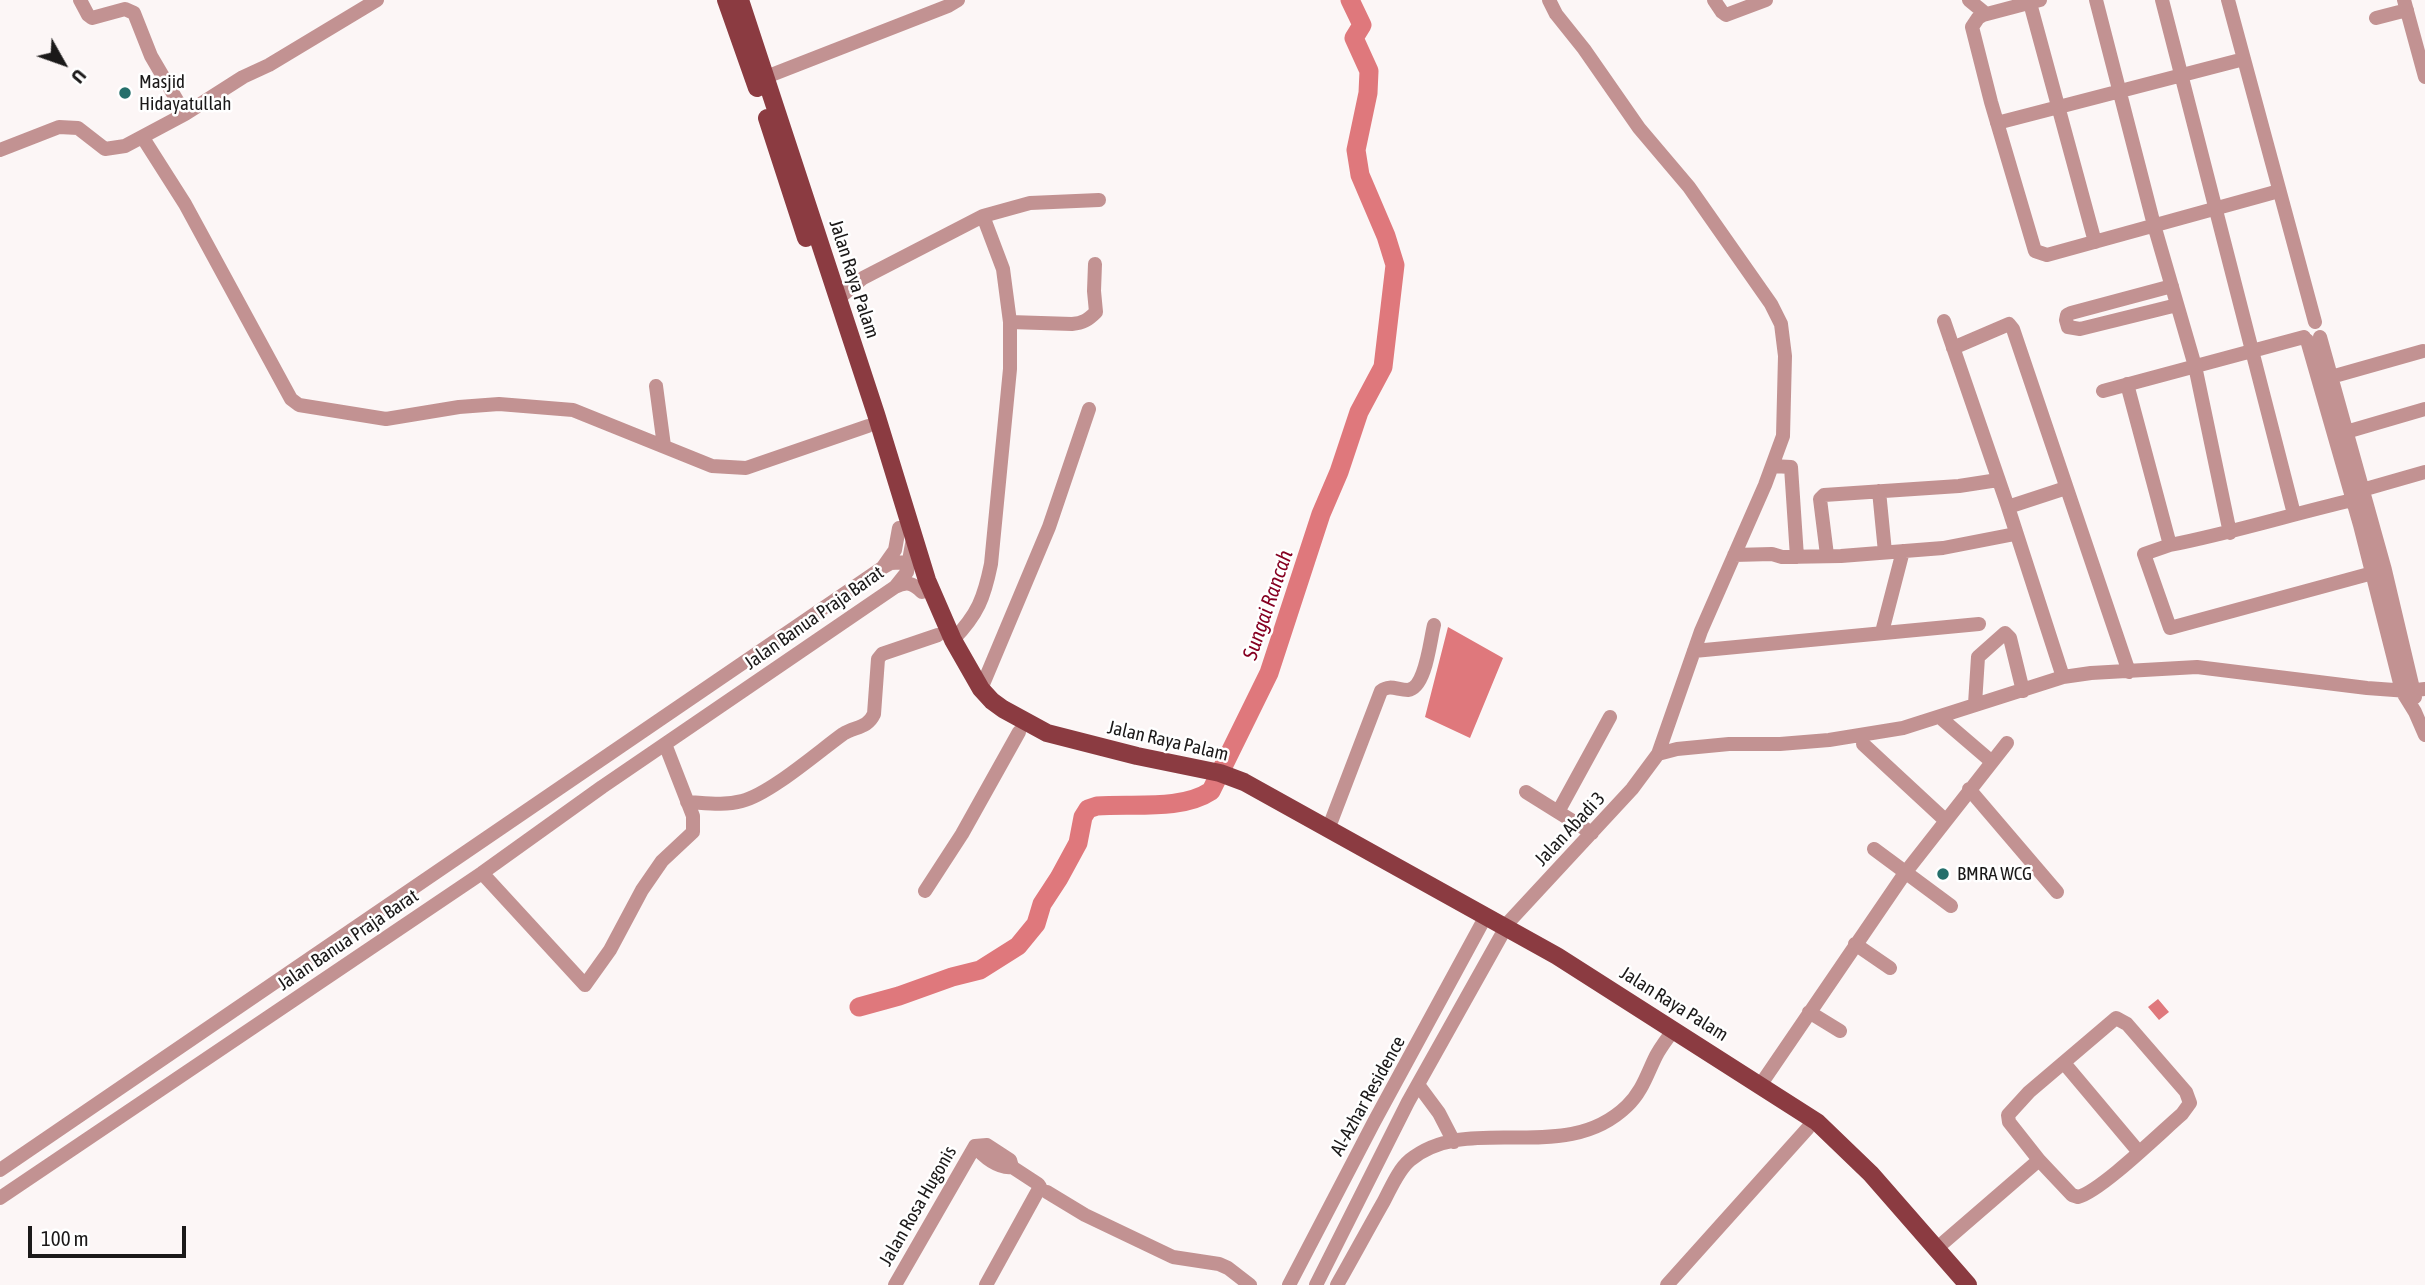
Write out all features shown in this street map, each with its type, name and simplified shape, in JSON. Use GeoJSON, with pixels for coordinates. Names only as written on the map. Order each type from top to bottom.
{"type":"FeatureCollection","features":[{"type":"Feature","properties":{"kind":"main road","name":"Jalan Raya Palam"},"geometry":{"type":"LineString","coordinates":[[726,0],[766,114],[781,146],[838,299],[906,533],[909,562],[924,586]]}},
{"type":"Feature","properties":{"kind":"main road","name":"Jalan Raya Palam"},"geometry":{"type":"LineString","coordinates":[[740,0],[766,77],[781,146],[868,425],[924,586],[971,694],[1019,732],[1067,750],[1201,773]]}},
{"type":"Feature","properties":{"kind":"main road","name":"Jalan Raya Palam"},"geometry":{"type":"LineString","coordinates":[[945,638],[992,701],[1047,733],[1244,782],[1329,827],[1482,925],[1503,931]]}},
{"type":"Feature","properties":{"kind":"main road","name":"Jalan Raya Palam"},"geometry":{"type":"LineString","coordinates":[[1219,777],[1249,796],[1412,880],[1503,931],[1558,956],[1671,1033],[1808,1128],[1845,1161],[1953,1285]]}},
{"type":"Feature","properties":{"kind":"main road","name":"Jalan Raya Palam"},"geometry":{"type":"LineString","coordinates":[[1671,1033],[1761,1084],[1817,1122],[1871,1174],[1968,1285]]}},
{"type":"Feature","properties":{"kind":"street"},"geometry":{"type":"LineString","coordinates":[[80,0],[92,18],[125,9],[134,13],[151,56],[185,114]]}},
{"type":"Feature","properties":{"kind":"street"},"geometry":{"type":"LineString","coordinates":[[0,150],[59,127],[78,128],[105,149],[125,146],[144,138],[377,0]]}},
{"type":"Feature","properties":{"kind":"street"},"geometry":{"type":"LineString","coordinates":[[766,77],[958,0]]}},
{"type":"Feature","properties":{"kind":"street","name":"Jalan Abadi 3"},"geometry":{"type":"LineString","coordinates":[[1503,931],[1642,778],[1658,754],[1694,651],[1783,436],[1785,356],[1781,324],[1771,304],[1689,187],[1639,128],[1556,14],[1549,0]]}},
{"type":"Feature","properties":{"kind":"street"},"geometry":{"type":"LineString","coordinates":[[1714,0],[1726,15],[1766,0]]}},
{"type":"Feature","properties":{"kind":"street"},"geometry":{"type":"LineString","coordinates":[[1969,0],[1986,14]]}},
{"type":"Feature","properties":{"kind":"street"},"geometry":{"type":"LineString","coordinates":[[2096,0],[2154,225],[2195,366],[2230,533]]}},
{"type":"Feature","properties":{"kind":"street"},"geometry":{"type":"LineString","coordinates":[[2162,0],[2179,75],[2217,208],[2294,514]]}},
{"type":"Feature","properties":{"kind":"street"},"geometry":{"type":"LineString","coordinates":[[2228,0],[2315,322],[2309,322],[2302,331],[2310,338],[2331,377],[2334,412],[2346,432],[2358,495]]}},
{"type":"Feature","properties":{"kind":"street"},"geometry":{"type":"LineString","coordinates":[[2095,242],[2035,1],[1978,18],[1972,27],[2035,251],[2047,255],[2095,242],[2154,225],[2279,191]]}},
{"type":"Feature","properties":{"kind":"street"},"geometry":{"type":"LineString","coordinates":[[2376,18],[2406,5],[2425,77]]}},
{"type":"Feature","properties":{"kind":"street"},"geometry":{"type":"LineString","coordinates":[[1997,122],[2244,59]]}},
{"type":"Feature","properties":{"kind":"street"},"geometry":{"type":"LineString","coordinates":[[144,138],[185,204],[291,399],[299,405],[386,419],[458,407],[499,404],[573,410],[712,466],[746,468],[868,425]]}},
{"type":"Feature","properties":{"kind":"street"},"geometry":{"type":"LineString","coordinates":[[838,299],[863,278],[983,216],[1030,203],[1099,200]]}},
{"type":"Feature","properties":{"kind":"street"},"geometry":{"type":"LineString","coordinates":[[687,802],[723,804],[745,800],[764,791],[847,731],[864,727],[874,714],[878,659],[882,654],[945,638],[978,609],[985,593],[991,564],[1010,369],[1010,323],[1003,269],[983,216]]}},
{"type":"Feature","properties":{"kind":"street"},"geometry":{"type":"LineString","coordinates":[[1010,323],[1072,324],[1088,320],[1096,312],[1095,264]]}},
{"type":"Feature","properties":{"kind":"street"},"geometry":{"type":"LineString","coordinates":[[2172,286],[2071,313],[2067,315],[2068,327],[2073,330],[2178,305]]}},
{"type":"Feature","properties":{"kind":"street"},"geometry":{"type":"LineString","coordinates":[[2143,294],[2147,313]]}},
{"type":"Feature","properties":{"kind":"street"},"geometry":{"type":"LineString","coordinates":[[2097,306],[2102,324]]}},
{"type":"Feature","properties":{"kind":"street"},"geometry":{"type":"LineString","coordinates":[[1944,321],[2063,677]]}},
{"type":"Feature","properties":{"kind":"street"},"geometry":{"type":"LineString","coordinates":[[1953,348],[2009,324],[2011,326],[2129,672]]}},
{"type":"Feature","properties":{"kind":"street"},"geometry":{"type":"LineString","coordinates":[[2103,391],[2310,338]]}},
{"type":"Feature","properties":{"kind":"street"},"geometry":{"type":"LineString","coordinates":[[2310,338],[2358,495],[2399,653],[2414,690],[2415,712],[2425,735]]}},
{"type":"Feature","properties":{"kind":"street"},"geometry":{"type":"LineString","coordinates":[[2331,377],[2423,351]]}},
{"type":"Feature","properties":{"kind":"street"},"geometry":{"type":"LineString","coordinates":[[2126,384],[2170,545]]}},
{"type":"Feature","properties":{"kind":"street"},"geometry":{"type":"LineString","coordinates":[[656,386],[664,446]]}},
{"type":"Feature","properties":{"kind":"street"},"geometry":{"type":"LineString","coordinates":[[981,688],[1049,527],[1089,409]]}},
{"type":"Feature","properties":{"kind":"street"},"geometry":{"type":"LineString","coordinates":[[2346,432],[2425,409]]}},
{"type":"Feature","properties":{"kind":"street"},"geometry":{"type":"LineString","coordinates":[[1772,466],[1791,467],[1790,557]]}},
{"type":"Feature","properties":{"kind":"street"},"geometry":{"type":"LineString","coordinates":[[2379,571],[2170,628],[2144,554],[2170,545],[2230,533],[2425,472]]}},
{"type":"Feature","properties":{"kind":"street"},"geometry":{"type":"LineString","coordinates":[[1827,555],[1821,499],[1824,495],[1959,486],[1998,480]]}},
{"type":"Feature","properties":{"kind":"street"},"geometry":{"type":"LineString","coordinates":[[2008,507],[2066,488]]}},
{"type":"Feature","properties":{"kind":"street"},"geometry":{"type":"LineString","coordinates":[[1878,491],[1885,552]]}},
{"type":"Feature","properties":{"kind":"street"},"geometry":{"type":"LineString","coordinates":[[882,568],[906,533]]}},
{"type":"Feature","properties":{"kind":"street"},"geometry":{"type":"LineString","coordinates":[[1732,560],[1773,562],[1790,557],[1943,548],[2015,534]]}},
{"type":"Feature","properties":{"kind":"street"},"geometry":{"type":"LineString","coordinates":[[1882,632],[1903,551]]}},
{"type":"Feature","properties":{"kind":"street","name":"Jalan Banua Praja Barat"},"geometry":{"type":"LineString","coordinates":[[0,1170],[882,568],[909,562],[907,572],[895,587],[482,873],[0,1198]]}},
{"type":"Feature","properties":{"kind":"street"},"geometry":{"type":"LineString","coordinates":[[895,587],[904,582],[924,586]]}},
{"type":"Feature","properties":{"kind":"street"},"geometry":{"type":"LineString","coordinates":[[1694,651],[1979,624]]}},
{"type":"Feature","properties":{"kind":"street"},"geometry":{"type":"LineString","coordinates":[[1329,827],[1381,691],[1387,687],[1411,689],[1419,683],[1434,625]]}},
{"type":"Feature","properties":{"kind":"street"},"geometry":{"type":"LineString","coordinates":[[1975,704],[1978,657],[2005,634],[2010,638],[2023,691]]}},
{"type":"Feature","properties":{"kind":"street"},"geometry":{"type":"LineString","coordinates":[[1658,754],[1677,749],[1780,744],[1903,728],[2063,677],[2091,673],[2197,667],[2414,690]]}},
{"type":"Feature","properties":{"kind":"street"},"geometry":{"type":"LineString","coordinates":[[1558,812],[1610,718]]}},
{"type":"Feature","properties":{"kind":"street"},"geometry":{"type":"LineString","coordinates":[[1943,720],[1992,762]]}},
{"type":"Feature","properties":{"kind":"street"},"geometry":{"type":"LineString","coordinates":[[925,891],[962,834],[1019,732]]}},
{"type":"Feature","properties":{"kind":"street"},"geometry":{"type":"LineString","coordinates":[[1761,1084],[1905,873],[2007,743]]}},
{"type":"Feature","properties":{"kind":"street"},"geometry":{"type":"LineString","coordinates":[[482,873],[585,985],[610,950],[642,890],[693,831],[694,816],[665,744]]}},
{"type":"Feature","properties":{"kind":"street"},"geometry":{"type":"LineString","coordinates":[[1863,744],[1945,820]]}},
{"type":"Feature","properties":{"kind":"street"},"geometry":{"type":"LineString","coordinates":[[1969,789],[2057,892]]}},
{"type":"Feature","properties":{"kind":"street"},"geometry":{"type":"LineString","coordinates":[[1526,792],[1592,833]]}},
{"type":"Feature","properties":{"kind":"street"},"geometry":{"type":"LineString","coordinates":[[1874,849],[1951,906]]}},
{"type":"Feature","properties":{"kind":"street","name":"Al-Azhar Residence"},"geometry":{"type":"LineString","coordinates":[[1289,1285],[1374,1122],[1482,925]]}},
{"type":"Feature","properties":{"kind":"street","name":"Al-Azhar Residence"},"geometry":{"type":"LineString","coordinates":[[1316,1285],[1404,1111],[1503,931]]}},
{"type":"Feature","properties":{"kind":"street"},"geometry":{"type":"LineString","coordinates":[[1855,944],[1891,968]]}},
{"type":"Feature","properties":{"kind":"street"},"geometry":{"type":"LineString","coordinates":[[1809,1012],[1840,1031]]}},
{"type":"Feature","properties":{"kind":"street"},"geometry":{"type":"LineString","coordinates":[[2120,1018],[2190,1099],[2189,1106],[2138,1151],[2105,1181],[2078,1197],[2071,1195],[2039,1160],[2009,1122],[2008,1115],[2029,1092],[2112,1020],[2120,1018]]}},
{"type":"Feature","properties":{"kind":"street"},"geometry":{"type":"LineString","coordinates":[[1337,1285],[1406,1163],[1434,1146],[1454,1142],[1519,1137],[1558,1138],[1593,1128],[1626,1108],[1637,1094],[1658,1052],[1671,1033]]}},
{"type":"Feature","properties":{"kind":"street"},"geometry":{"type":"LineString","coordinates":[[2064,1063],[2138,1151]]}},
{"type":"Feature","properties":{"kind":"street"},"geometry":{"type":"LineString","coordinates":[[1419,1086],[1439,1113],[1454,1142]]}},
{"type":"Feature","properties":{"kind":"street"},"geometry":{"type":"LineString","coordinates":[[1667,1285],[1808,1128]]}},
{"type":"Feature","properties":{"kind":"street","name":"Jalan Rosa Hugonis"},"geometry":{"type":"LineString","coordinates":[[895,1285],[975,1146],[987,1145],[1010,1160],[1012,1167],[1040,1187],[986,1285]]}},
{"type":"Feature","properties":{"kind":"street"},"geometry":{"type":"LineString","coordinates":[[1936,1250],[2039,1160]]}},
{"type":"Feature","properties":{"kind":"street"},"geometry":{"type":"LineString","coordinates":[[1047,1192],[1085,1215],[1173,1257],[1211,1261],[1228,1268],[1250,1285]]}},
{"type":"Feature","properties":{"kind":"shaded area"},"geometry":{"type":"Polygon","coordinates":[[[1448,627],[1503,658],[1470,738],[1425,717],[1448,627]]]}},
{"type":"Feature","properties":{"kind":"shaded area"},"geometry":{"type":"Polygon","coordinates":[[[2158,999],[2169,1012],[2159,1020],[2148,1007],[2158,999]]]}},
{"type":"Feature","properties":{"kind":"waterway","name":"Sungai Rancah"},"geometry":{"type":"LineString","coordinates":[[859,1007],[980,970],[1018,946],[1036,924],[1042,904],[1078,843],[1083,817],[1088,809],[1097,806],[1171,804],[1211,791],[1269,673],[1321,514],[1339,472],[1359,412],[1383,367],[1395,265],[1386,236],[1360,175],[1356,150],[1368,93],[1369,71],[1354,38],[1362,25],[1350,0]]}},
{"type":"Feature","properties":{"kind":"place","name":"Masjid Hidayatullah"},"geometry":{"type":"Point","coordinates":[125,93]}},
{"type":"Feature","properties":{"kind":"place","name":"BMRA WCG"},"geometry":{"type":"Point","coordinates":[1943,874]}}]}
